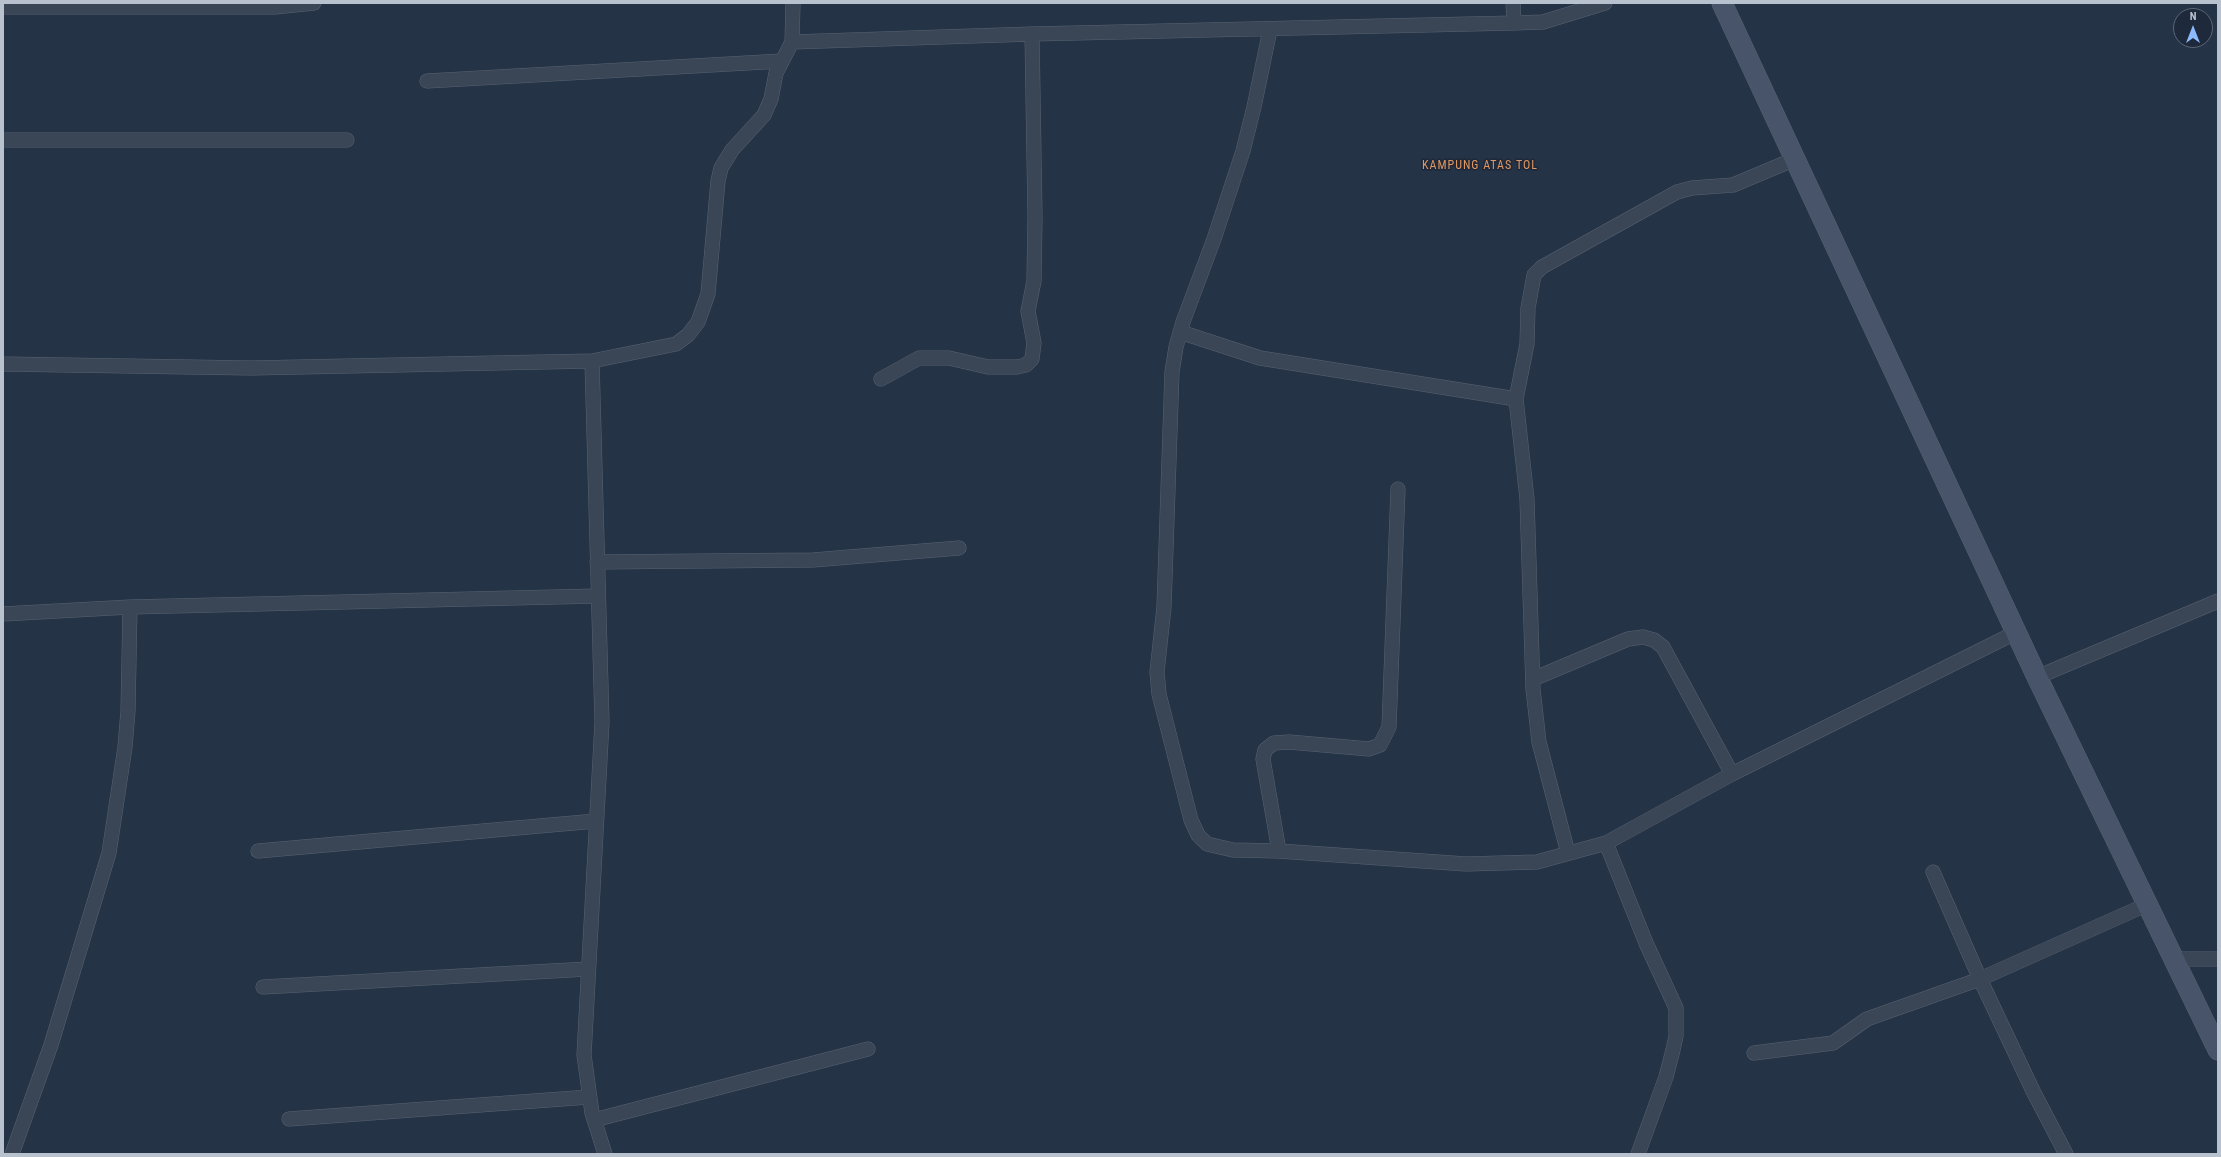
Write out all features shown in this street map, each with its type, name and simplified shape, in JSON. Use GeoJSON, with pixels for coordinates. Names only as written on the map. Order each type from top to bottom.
{"type":"FeatureCollection","features":[{"type":"Feature","properties":{"kind":"main road"},"geometry":{"type":"LineString","coordinates":[[1722,3],[2037,677],[2218,1050]]}},
{"type":"Feature","properties":{"kind":"street"},"geometry":{"type":"LineString","coordinates":[[3,7],[275,7],[314,3]]}},
{"type":"Feature","properties":{"kind":"street"},"geometry":{"type":"LineString","coordinates":[[3,364],[251,368],[592,362],[676,344],[688,335],[698,322],[708,294],[718,181],[721,168],[732,150],[764,115],[771,99],[776,73],[792,42],[793,3]]}},
{"type":"Feature","properties":{"kind":"street"},"geometry":{"type":"LineString","coordinates":[[1513,3],[1514,23]]}},
{"type":"Feature","properties":{"kind":"street"},"geometry":{"type":"LineString","coordinates":[[792,42],[1032,34],[1270,30],[1543,22],[1605,3]]}},
{"type":"Feature","properties":{"kind":"street"},"geometry":{"type":"LineString","coordinates":[[1270,30],[1243,151],[1214,239],[1180,332],[1172,372],[1164,599],[1157,672],[1159,694],[1191,820],[1198,835],[1207,844],[1216,848],[1233,850],[1466,864],[1537,862],[1606,843],[1732,774],[2017,632]]}},
{"type":"Feature","properties":{"kind":"street"},"geometry":{"type":"LineString","coordinates":[[881,379],[919,358],[949,358],[988,367],[1017,367],[1026,365],[1032,359],[1034,343],[1028,311],[1034,281],[1036,217],[1032,34]]}},
{"type":"Feature","properties":{"kind":"street"},"geometry":{"type":"LineString","coordinates":[[427,81],[782,61]]}},
{"type":"Feature","properties":{"kind":"street"},"geometry":{"type":"LineString","coordinates":[[3,140],[347,140]]}},
{"type":"Feature","properties":{"kind":"street"},"geometry":{"type":"LineString","coordinates":[[1568,853],[1539,742],[1533,679],[1527,498],[1516,399],[1527,344],[1530,287],[1534,275],[1542,267],[1677,192],[1692,188],[1733,185],[1795,159]]}},
{"type":"Feature","properties":{"kind":"street"},"geometry":{"type":"LineString","coordinates":[[1180,332],[1260,358],[1516,399]]}},
{"type":"Feature","properties":{"kind":"street"},"geometry":{"type":"LineString","coordinates":[[592,362],[602,722],[584,1055],[589,1097],[594,1120],[605,1154]]}},
{"type":"Feature","properties":{"kind":"street"},"geometry":{"type":"LineString","coordinates":[[1279,852],[1263,759],[1265,750],[1274,743],[1289,742],[1370,749],[1380,745],[1389,727],[1398,489]]}},
{"type":"Feature","properties":{"kind":"street"},"geometry":{"type":"LineString","coordinates":[[597,562],[813,560],[959,548]]}},
{"type":"Feature","properties":{"kind":"street"},"geometry":{"type":"LineString","coordinates":[[3,614],[130,607],[598,596]]}},
{"type":"Feature","properties":{"kind":"street"},"geometry":{"type":"LineString","coordinates":[[2037,677],[2218,601]]}},
{"type":"Feature","properties":{"kind":"street"},"geometry":{"type":"LineString","coordinates":[[12,1154],[51,1045],[109,853],[125,747],[128,711],[130,607]]}},
{"type":"Feature","properties":{"kind":"street"},"geometry":{"type":"LineString","coordinates":[[1533,679],[1628,639],[1643,637],[1654,640],[1663,647],[1732,774]]}},
{"type":"Feature","properties":{"kind":"street"},"geometry":{"type":"LineString","coordinates":[[258,852],[596,821]]}},
{"type":"Feature","properties":{"kind":"street"},"geometry":{"type":"LineString","coordinates":[[1606,843],[1646,943],[1676,1008],[1676,1036],[1666,1077],[1638,1154]]}},
{"type":"Feature","properties":{"kind":"street"},"geometry":{"type":"LineString","coordinates":[[1933,872],[1980,979],[2034,1093],[2066,1154]]}},
{"type":"Feature","properties":{"kind":"street"},"geometry":{"type":"LineString","coordinates":[[1754,1053],[1833,1043],[1867,1019],[1980,979],[2148,904]]}},
{"type":"Feature","properties":{"kind":"street"},"geometry":{"type":"LineString","coordinates":[[2175,959],[2218,959]]}},
{"type":"Feature","properties":{"kind":"street"},"geometry":{"type":"LineString","coordinates":[[263,986],[588,969]]}},
{"type":"Feature","properties":{"kind":"street"},"geometry":{"type":"LineString","coordinates":[[594,1120],[868,1049]]}},
{"type":"Feature","properties":{"kind":"street"},"geometry":{"type":"LineString","coordinates":[[289,1119],[589,1097]]}},
{"type":"Feature","properties":{"kind":"district","name":"KAMPUNG ATAS TOL"},"geometry":{"type":"Point","coordinates":[1480,166]}}]}
